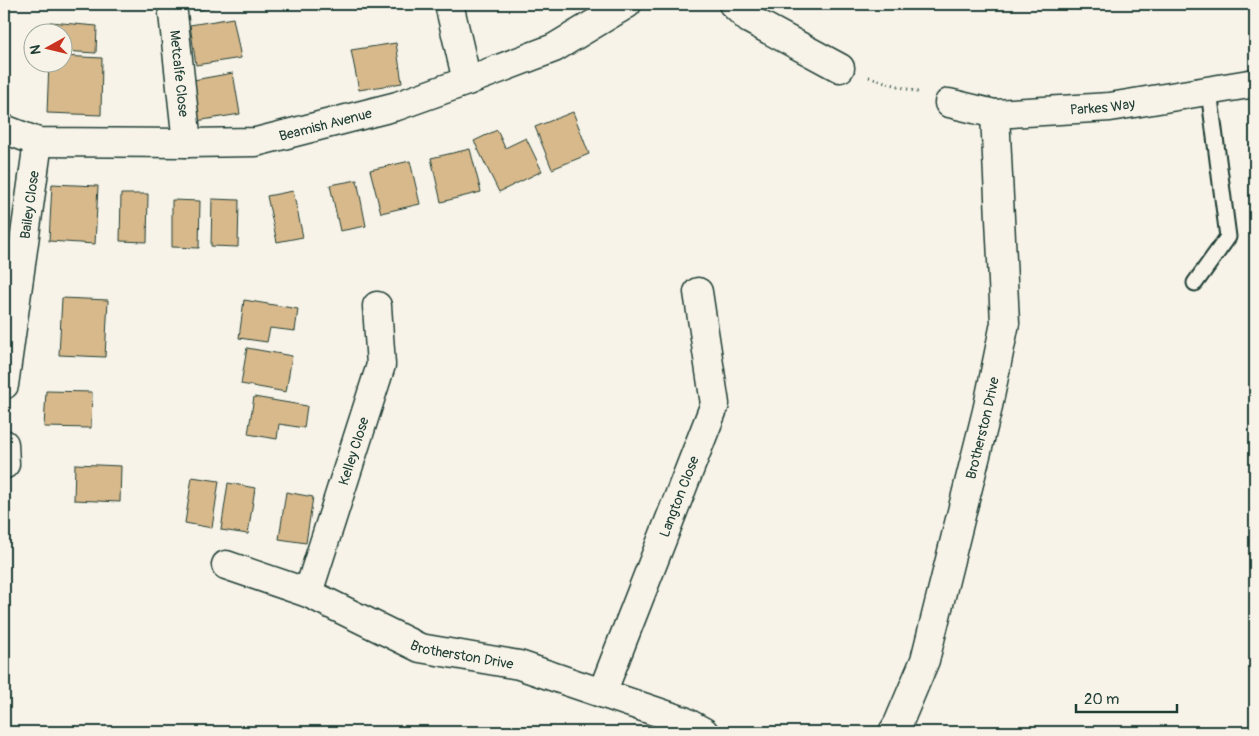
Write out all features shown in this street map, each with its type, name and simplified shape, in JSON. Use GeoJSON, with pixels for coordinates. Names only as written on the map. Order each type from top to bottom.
{"type":"FeatureCollection","features":[{"type":"Feature","properties":{"kind":"street","name":"Metcalfe Close"},"geometry":{"type":"LineString","coordinates":[[172,4],[187,144]]}},
{"type":"Feature","properties":{"kind":"street"},"geometry":{"type":"LineString","coordinates":[[449,4],[467,81]]}},
{"type":"Feature","properties":{"kind":"street","name":"Beamish Avenue"},"geometry":{"type":"LineString","coordinates":[[4,129],[38,142],[187,144],[256,142],[397,106],[467,81],[554,48],[627,4]]}},
{"type":"Feature","properties":{"kind":"street"},"geometry":{"type":"LineString","coordinates":[[733,4],[749,19],[840,68]]}},
{"type":"Feature","properties":{"kind":"street","name":"Parkes Way"},"geometry":{"type":"LineString","coordinates":[[949,102],[995,114],[1110,107],[1255,83]]}},
{"type":"Feature","properties":{"kind":"street","name":"Brotherston Drive"},"geometry":{"type":"LineString","coordinates":[[893,732],[924,660],[987,411],[1005,323],[995,114]]}},
{"type":"Feature","properties":{"kind":"street","name":"Bailey Close"},"geometry":{"type":"LineString","coordinates":[[4,385],[38,142]]}},
{"type":"Feature","properties":{"kind":"street","name":"Langton Close"},"geometry":{"type":"LineString","coordinates":[[602,693],[714,404],[698,292]]}},
{"type":"Feature","properties":{"kind":"street","name":"Kelley Close"},"geometry":{"type":"LineString","coordinates":[[308,593],[381,365],[377,306]]}},
{"type":"Feature","properties":{"kind":"street","name":"Brotherston Drive"},"geometry":{"type":"LineString","coordinates":[[226,565],[308,593],[420,648],[519,665],[684,722],[704,732]]}},
{"type":"Feature","properties":{"kind":"lane"},"geometry":{"type":"LineString","coordinates":[[1195,283],[1228,237],[1208,91]]}},
{"type":"Feature","properties":{"kind":"path"},"geometry":{"type":"LineString","coordinates":[[840,68],[949,102]]}},
{"type":"Feature","properties":{"kind":"building"},"geometry":{"type":"Polygon","coordinates":[[[197,4],[225,4],[199,10],[197,4]]]}},
{"type":"Feature","properties":{"kind":"building"},"geometry":{"type":"Polygon","coordinates":[[[352,4],[379,4],[353,8],[352,4]]]}},
{"type":"Feature","properties":{"kind":"building"},"geometry":{"type":"Polygon","coordinates":[[[233,18],[241,58],[196,65],[190,25],[233,18]]]}},
{"type":"Feature","properties":{"kind":"building"},"geometry":{"type":"Polygon","coordinates":[[[72,24],[97,26],[96,53],[72,52],[72,24]]]}},
{"type":"Feature","properties":{"kind":"building"},"geometry":{"type":"Polygon","coordinates":[[[396,43],[402,83],[359,90],[351,50],[396,43]]]}},
{"type":"Feature","properties":{"kind":"building"},"geometry":{"type":"Polygon","coordinates":[[[72,56],[102,58],[101,115],[47,113],[49,72],[72,72],[72,56]]]}},
{"type":"Feature","properties":{"kind":"building"},"geometry":{"type":"Polygon","coordinates":[[[233,73],[240,114],[196,121],[188,81],[233,73]]]}},
{"type":"Feature","properties":{"kind":"building"},"geometry":{"type":"Polygon","coordinates":[[[573,112],[589,154],[552,169],[535,127],[573,112]]]}},
{"type":"Feature","properties":{"kind":"building"},"geometry":{"type":"Polygon","coordinates":[[[497,130],[505,148],[526,138],[542,171],[499,192],[474,141],[497,130]]]}},
{"type":"Feature","properties":{"kind":"building"},"geometry":{"type":"Polygon","coordinates":[[[470,149],[481,192],[441,202],[431,158],[470,149]]]}},
{"type":"Feature","properties":{"kind":"building"},"geometry":{"type":"Polygon","coordinates":[[[410,161],[420,204],[381,213],[370,170],[410,161]]]}},
{"type":"Feature","properties":{"kind":"building"},"geometry":{"type":"Polygon","coordinates":[[[357,180],[366,226],[340,231],[330,185],[357,180]]]}},
{"type":"Feature","properties":{"kind":"building"},"geometry":{"type":"Polygon","coordinates":[[[52,184],[98,186],[95,244],[49,241],[52,184]]]}},
{"type":"Feature","properties":{"kind":"building"},"geometry":{"type":"Polygon","coordinates":[[[293,191],[303,237],[277,242],[267,196],[293,191]]]}},
{"type":"Feature","properties":{"kind":"building"},"geometry":{"type":"Polygon","coordinates":[[[121,194],[148,194],[147,242],[120,241],[121,194]]]}},
{"type":"Feature","properties":{"kind":"building"},"geometry":{"type":"Polygon","coordinates":[[[212,199],[239,200],[238,247],[211,246],[212,199]]]}},
{"type":"Feature","properties":{"kind":"building"},"geometry":{"type":"Polygon","coordinates":[[[172,200],[200,201],[199,248],[172,247],[172,200]]]}},
{"type":"Feature","properties":{"kind":"building"},"geometry":{"type":"Polygon","coordinates":[[[62,298],[108,300],[105,357],[59,355],[62,298]]]}},
{"type":"Feature","properties":{"kind":"building"},"geometry":{"type":"Polygon","coordinates":[[[244,300],[298,309],[295,331],[270,328],[267,342],[239,338],[244,300]]]}},
{"type":"Feature","properties":{"kind":"building"},"geometry":{"type":"Polygon","coordinates":[[[247,348],[292,356],[286,392],[241,384],[247,348]]]}},
{"type":"Feature","properties":{"kind":"building"},"geometry":{"type":"Polygon","coordinates":[[[46,391],[92,392],[91,428],[44,427],[46,391]]]}},
{"type":"Feature","properties":{"kind":"building"},"geometry":{"type":"Polygon","coordinates":[[[254,397],[307,406],[304,428],[279,424],[277,439],[248,434],[254,397]]]}},
{"type":"Feature","properties":{"kind":"building"},"geometry":{"type":"Polygon","coordinates":[[[75,464],[121,466],[120,502],[74,500],[75,464]]]}},
{"type":"Feature","properties":{"kind":"building"},"geometry":{"type":"Polygon","coordinates":[[[192,477],[219,481],[212,528],[185,523],[192,477]]]}},
{"type":"Feature","properties":{"kind":"building"},"geometry":{"type":"Polygon","coordinates":[[[228,483],[255,488],[248,534],[221,530],[228,483]]]}},
{"type":"Feature","properties":{"kind":"building"},"geometry":{"type":"Polygon","coordinates":[[[286,492],[313,497],[306,543],[279,539],[286,492]]]}}]}
